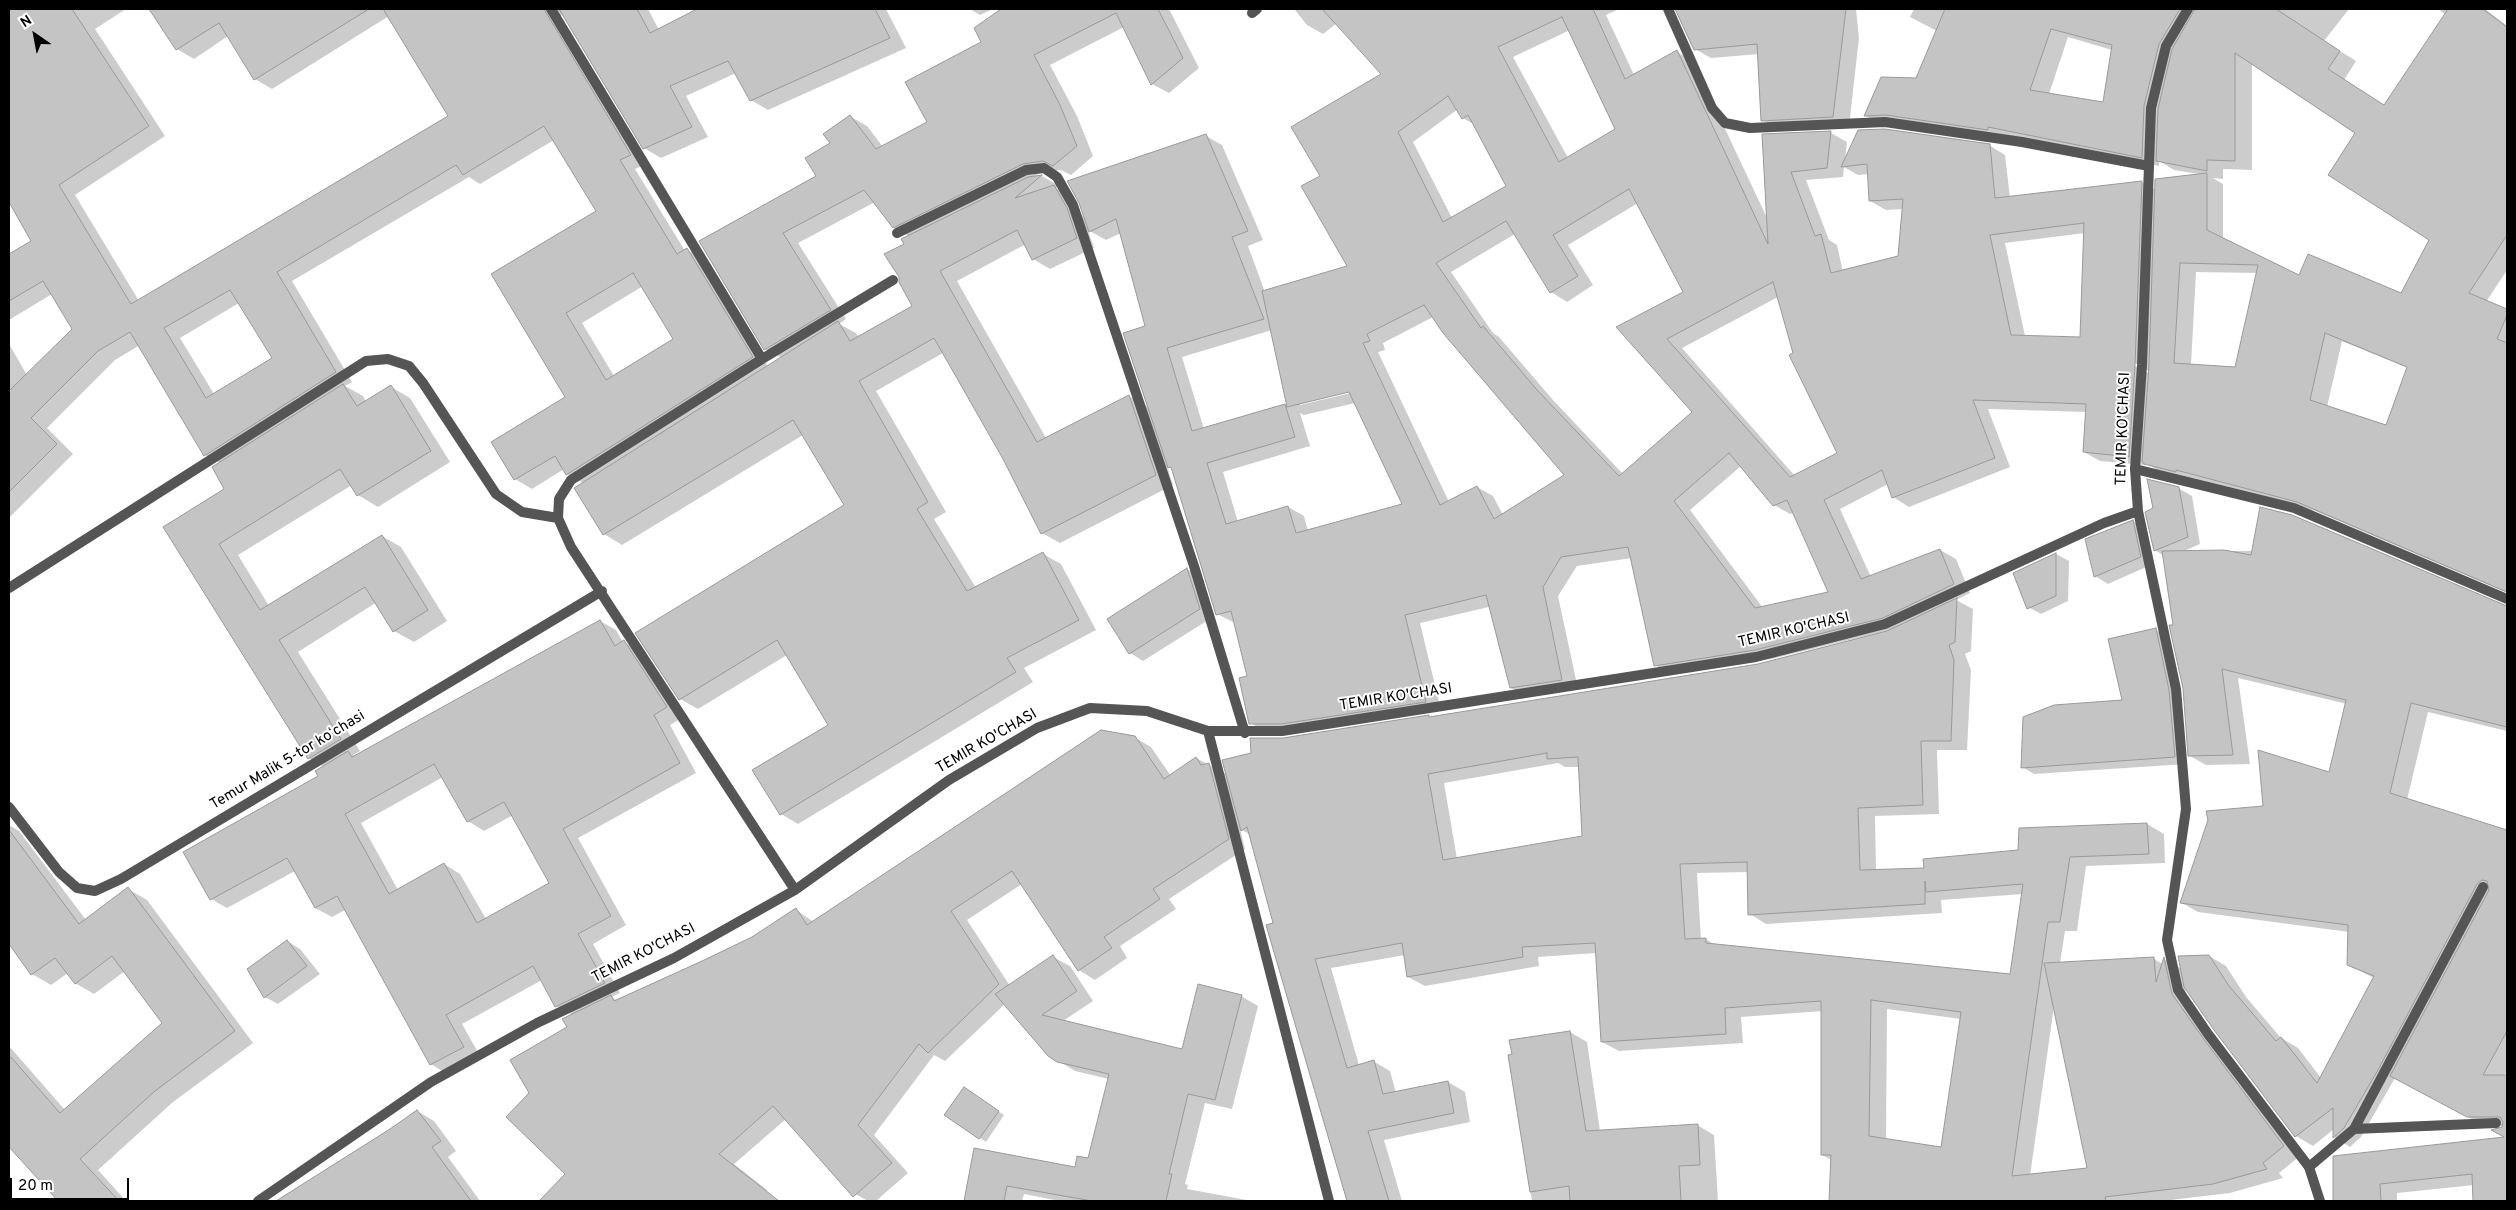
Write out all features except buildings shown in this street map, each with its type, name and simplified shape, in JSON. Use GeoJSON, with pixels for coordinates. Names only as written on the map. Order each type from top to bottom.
{"type":"FeatureCollection","features":[{"type":"Feature","properties":{"kind":"street"},"geometry":{"type":"LineString","coordinates":[[551,9],[762,359]]}},
{"type":"Feature","properties":{"kind":"street"},"geometry":{"type":"LineString","coordinates":[[1668,9],[1712,108],[1725,123],[1750,128],[1885,122],[2022,142],[2149,166]]}},
{"type":"Feature","properties":{"kind":"street","name":"TEMIR KO'CHASI"},"geometry":{"type":"LineString","coordinates":[[258,1201],[431,1082],[537,1023],[674,958],[795,890],[949,780],[1037,728],[1090,708],[1147,711],[1208,732],[1282,731],[1756,657],[1885,624],[2104,523],[2138,511],[2135,468],[2142,365],[2151,108],[2166,46],[2188,9]]}},
{"type":"Feature","properties":{"kind":"street"},"geometry":{"type":"LineString","coordinates":[[897,233],[1026,170],[1044,168],[1057,177],[1073,205],[1191,557],[1245,733]]}},
{"type":"Feature","properties":{"kind":"street"},"geometry":{"type":"LineString","coordinates":[[795,890],[602,591],[571,547],[558,518],[559,499],[571,480],[762,359],[893,280]]}},
{"type":"Feature","properties":{"kind":"street"},"geometry":{"type":"LineString","coordinates":[[9,588],[366,361],[388,358],[409,366],[423,383],[496,494],[522,512],[558,518]]}},
{"type":"Feature","properties":{"kind":"street"},"geometry":{"type":"LineString","coordinates":[[2135,468],[2294,508],[2507,599]]}},
{"type":"Feature","properties":{"kind":"street"},"geometry":{"type":"LineString","coordinates":[[2138,511],[2176,689],[2186,809],[2167,940],[2178,990],[2208,1034],[2309,1167],[2320,1201]]}},
{"type":"Feature","properties":{"kind":"street","name":"Temur Malik 5-tor koʻchasi"},"geometry":{"type":"LineString","coordinates":[[9,807],[59,872],[77,888],[94,891],[121,879],[602,591]]}},
{"type":"Feature","properties":{"kind":"street"},"geometry":{"type":"LineString","coordinates":[[1208,732],[1329,1201]]}},
{"type":"Feature","properties":{"kind":"street"},"geometry":{"type":"LineString","coordinates":[[2309,1167],[2354,1129],[2483,887]]}},
{"type":"Feature","properties":{"kind":"street"},"geometry":{"type":"LineString","coordinates":[[2354,1129],[2496,1123]]}}]}
